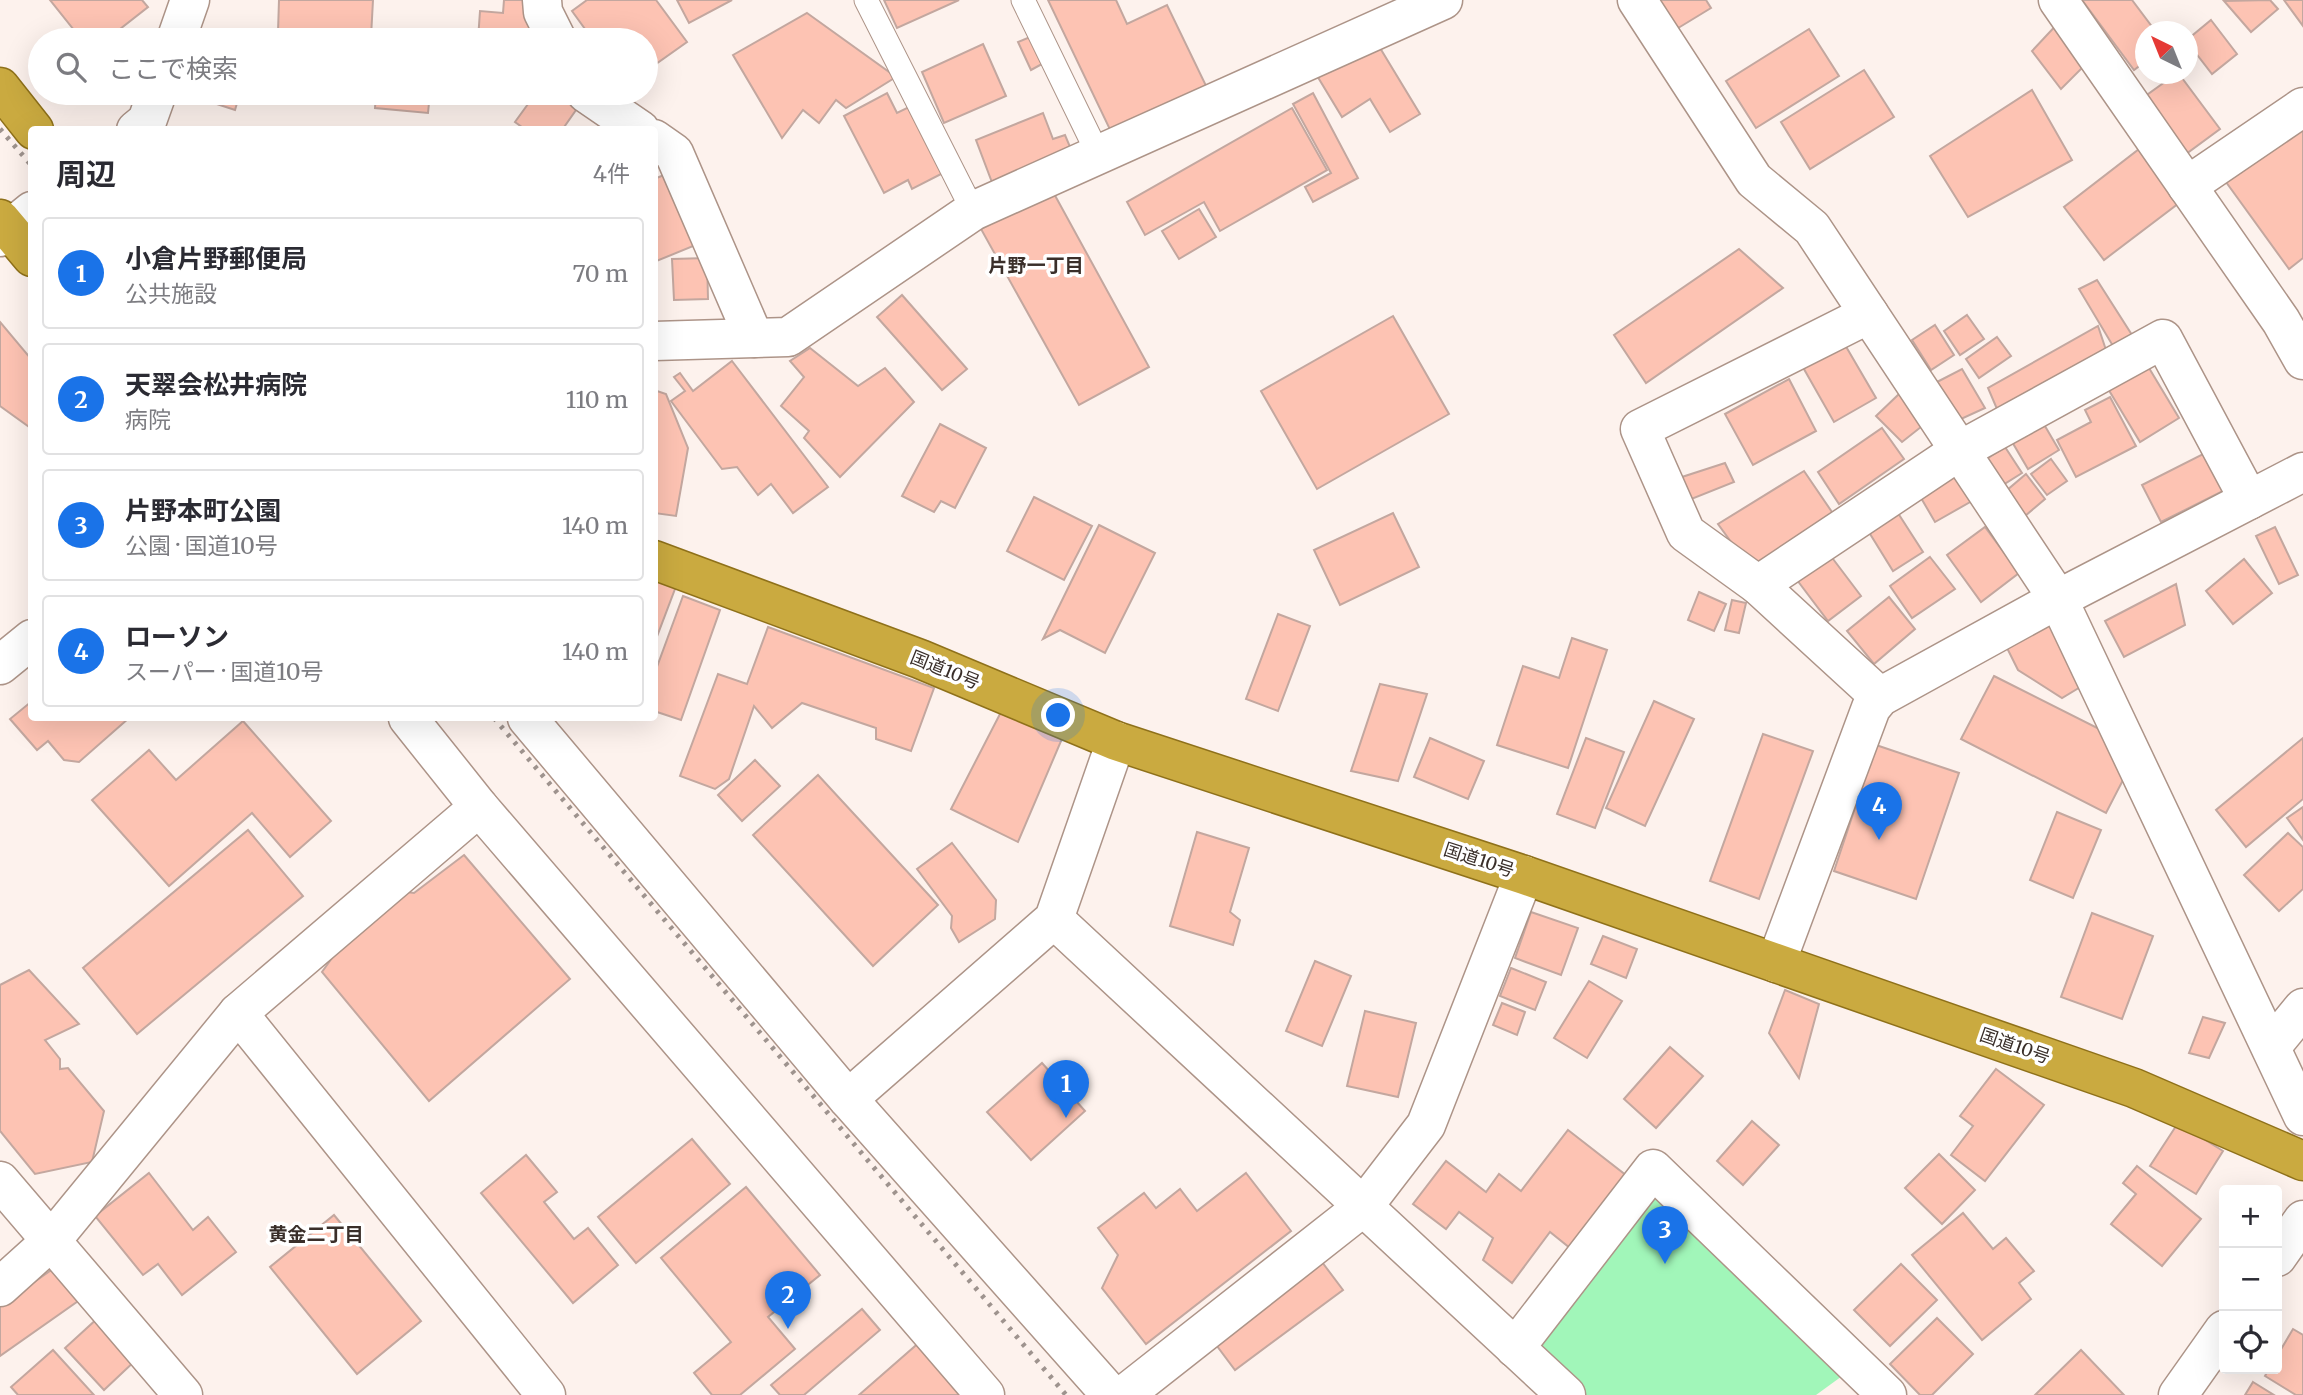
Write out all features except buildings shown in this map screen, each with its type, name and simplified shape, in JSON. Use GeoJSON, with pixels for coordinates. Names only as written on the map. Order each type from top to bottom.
{"type":"FeatureCollection","features":[{"type":"Feature","properties":{"kind":"highway"},"geometry":{"type":"LineString","coordinates":[[0,87],[31,126]]}},
{"type":"Feature","properties":{"kind":"highway","name":"国道10号"},"geometry":{"type":"LineString","coordinates":[[658,561],[920,659],[1116,741],[1524,875],[2134,1088],[2303,1161]]}},
{"type":"Feature","properties":{"kind":"street"},"geometry":{"type":"LineString","coordinates":[[180,28],[190,0]]}},
{"type":"Feature","properties":{"kind":"street"},"geometry":{"type":"LineString","coordinates":[[542,0],[543,12],[551,28]]}},
{"type":"Feature","properties":{"kind":"street"},"geometry":{"type":"LineString","coordinates":[[658,341],[788,337],[973,211],[1443,0]]}},
{"type":"Feature","properties":{"kind":"street"},"geometry":{"type":"LineString","coordinates":[[1637,0],[1754,180],[1812,228],[2058,599],[2303,1116]]}},
{"type":"Feature","properties":{"kind":"street"},"geometry":{"type":"LineString","coordinates":[[2057,0],[2281,321],[2303,359]]}},
{"type":"Feature","properties":{"kind":"street"},"geometry":{"type":"LineString","coordinates":[[141,126],[147,121],[153,105]]}},
{"type":"Feature","properties":{"kind":"street"},"geometry":{"type":"LineString","coordinates":[[604,105],[634,126]]}},
{"type":"Feature","properties":{"kind":"street"},"geometry":{"type":"LineString","coordinates":[[2187,186],[2303,107]]}},
{"type":"Feature","properties":{"kind":"street"},"geometry":{"type":"LineString","coordinates":[[658,142],[674,153],[754,338]]}},
{"type":"Feature","properties":{"kind":"street"},"geometry":{"type":"LineString","coordinates":[[1869,314],[1640,429],[1686,533],[1758,585],[1880,697]]}},
{"type":"Feature","properties":{"kind":"street"},"geometry":{"type":"LineString","coordinates":[[1758,585],[1959,451],[2163,339],[2249,500]]}},
{"type":"Feature","properties":{"kind":"street"},"geometry":{"type":"LineString","coordinates":[[1776,963],[1871,708],[1880,697],[2058,599],[2303,472]]}},
{"type":"Feature","properties":{"kind":"street"},"geometry":{"type":"LineString","coordinates":[[0,664],[28,642]]}},
{"type":"Feature","properties":{"kind":"street"},"geometry":{"type":"LineString","coordinates":[[410,721],[479,807],[985,1395]]}},
{"type":"Feature","properties":{"kind":"street"},"geometry":{"type":"LineString","coordinates":[[530,721],[848,1099],[1111,1395]]}},
{"type":"Feature","properties":{"kind":"street"},"geometry":{"type":"LineString","coordinates":[[848,1099],[1054,919],[1116,741]]}},
{"type":"Feature","properties":{"kind":"street"},"geometry":{"type":"LineString","coordinates":[[0,1287],[51,1241],[238,1013],[479,807]]}},
{"type":"Feature","properties":{"kind":"street"},"geometry":{"type":"LineString","coordinates":[[1124,1395],[1363,1208],[1426,1125],[1524,875]]}},
{"type":"Feature","properties":{"kind":"street"},"geometry":{"type":"LineString","coordinates":[[1054,919],[1566,1395]]}},
{"type":"Feature","properties":{"kind":"street"},"geometry":{"type":"LineString","coordinates":[[2271,1047],[2303,1008]]}},
{"type":"Feature","properties":{"kind":"street"},"geometry":{"type":"LineString","coordinates":[[238,1013],[546,1395]]}},
{"type":"Feature","properties":{"kind":"street"},"geometry":{"type":"LineString","coordinates":[[1515,1348],[1653,1169],[1887,1395]]}},
{"type":"Feature","properties":{"kind":"street"},"geometry":{"type":"LineString","coordinates":[[0,1181],[178,1393]]}},
{"type":"Feature","properties":{"kind":"street"},"geometry":{"type":"LineString","coordinates":[[2282,1249],[2303,1220]]}},
{"type":"Feature","properties":{"kind":"street"},"geometry":{"type":"LineString","coordinates":[[2178,1395],[2219,1337]]}},
{"type":"Feature","properties":{"kind":"lane"},"geometry":{"type":"LineString","coordinates":[[866,0],[973,211]]}},
{"type":"Feature","properties":{"kind":"lane"},"geometry":{"type":"LineString","coordinates":[[1023,0],[1099,156]]}},
{"type":"Feature","properties":{"kind":"green space"},"geometry":{"type":"Polygon","coordinates":[[[1654,1180],[1849,1371],[1816,1395],[1577,1395],[1527,1347],[1654,1180]]]}},
{"type":"Feature","properties":{"kind":"railway"},"geometry":{"type":"LineString","coordinates":[[0,129],[28,161]]}},
{"type":"Feature","properties":{"kind":"railway"},"geometry":{"type":"LineString","coordinates":[[497,721],[1066,1395]]}},
{"type":"Feature","properties":{"kind":"place","name":"ローソン"},"geometry":{"type":"Point","coordinates":[1879,840]}},
{"type":"Feature","properties":{"kind":"place","name":"小倉片野郵便局"},"geometry":{"type":"Point","coordinates":[1066,1118]}},
{"type":"Feature","properties":{"kind":"place","name":"片野本町公園"},"geometry":{"type":"Point","coordinates":[1665,1264]}},
{"type":"Feature","properties":{"kind":"place","name":"天翠会松井病院"},"geometry":{"type":"Point","coordinates":[788,1329]}},
{"type":"Feature","properties":{"kind":"district","name":"片野一丁目"},"geometry":{"type":"Point","coordinates":[1036,265]}},
{"type":"Feature","properties":{"kind":"district","name":"黄金二丁目"},"geometry":{"type":"Point","coordinates":[316,1234]}}]}
